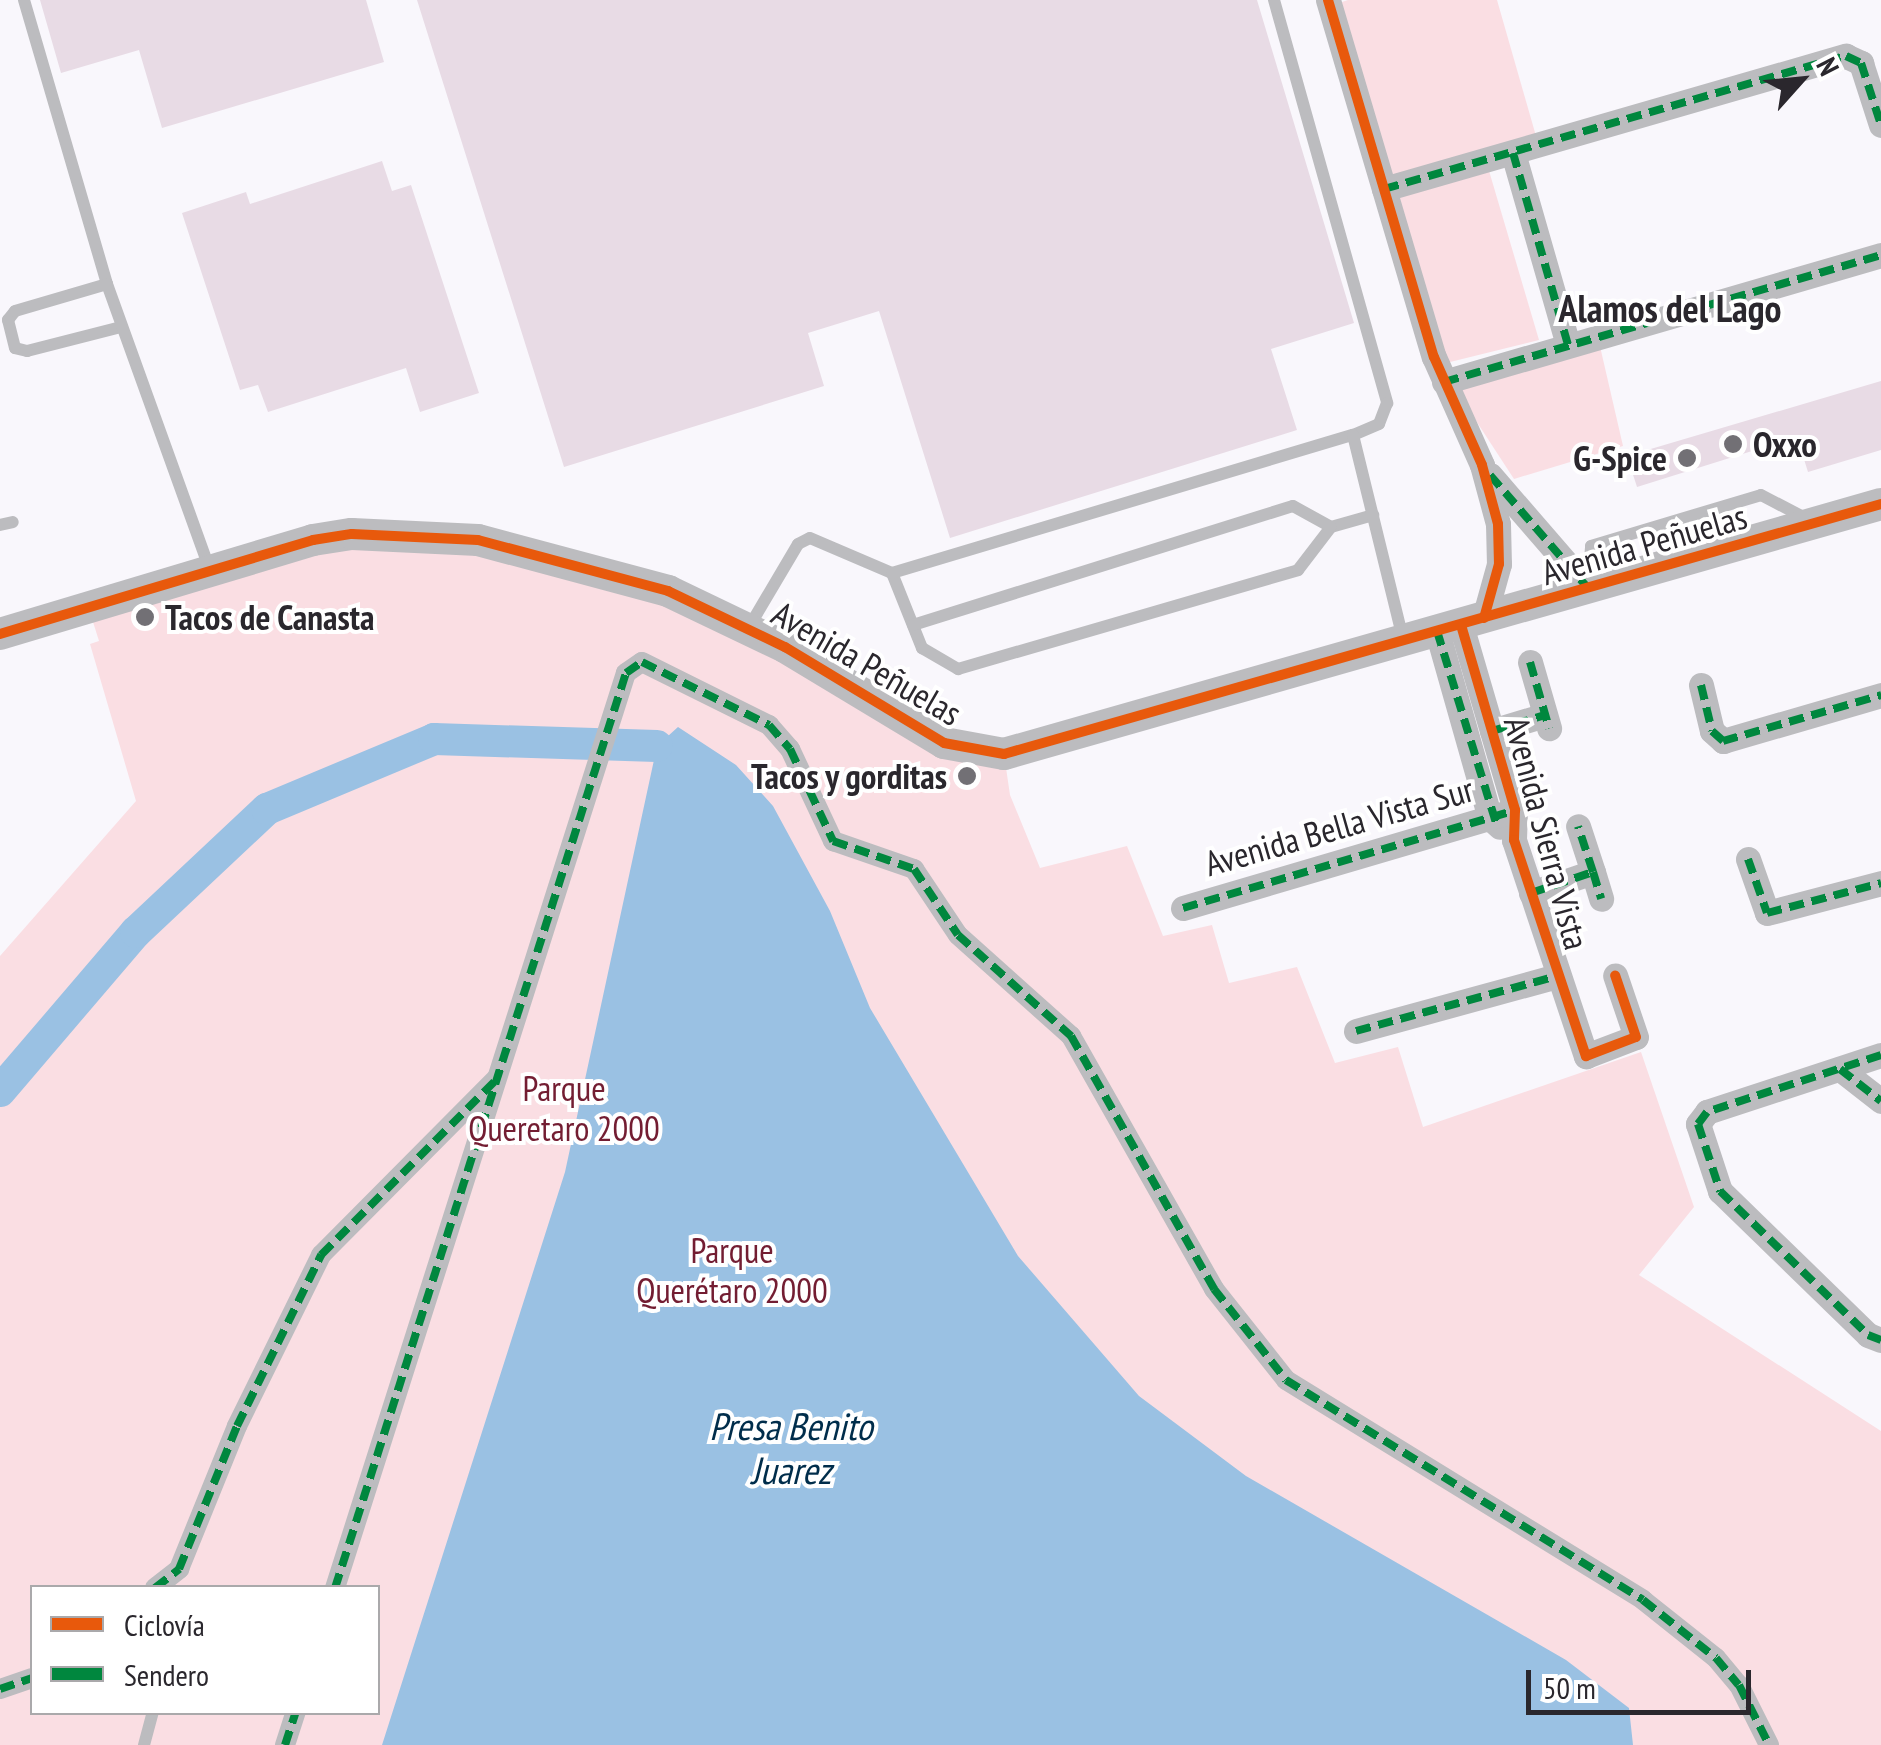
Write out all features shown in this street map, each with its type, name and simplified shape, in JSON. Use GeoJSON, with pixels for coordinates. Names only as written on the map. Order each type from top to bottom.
{"type":"FeatureCollection","features":[{"type":"Feature","properties":{"kind":"street"},"geometry":{"type":"LineString","coordinates":[[1332,1],[1384,189],[1444,382],[1482,465],[1499,544],[1461,625]]}},
{"type":"Feature","properties":{"kind":"street"},"geometry":{"type":"LineString","coordinates":[[1384,189],[1846,56],[1861,63],[1881,124]]}},
{"type":"Feature","properties":{"kind":"street"},"geometry":{"type":"LineString","coordinates":[[1513,153],[1568,345]]}},
{"type":"Feature","properties":{"kind":"street"},"geometry":{"type":"LineString","coordinates":[[1444,382],[1881,255]]}},
{"type":"Feature","properties":{"kind":"street"},"geometry":{"type":"LineString","coordinates":[[1482,465],[1588,588]]}},
{"type":"Feature","properties":{"kind":"street","name":"Avenida Peñuelas"},"geometry":{"type":"LineString","coordinates":[[0,634],[208,567],[352,534],[478,540],[668,591],[748,627],[944,742],[1004,754],[1881,504]]}},
{"type":"Feature","properties":{"kind":"street","name":"Avenida Sierra Vista"},"geometry":{"type":"LineString","coordinates":[[1461,625],[1492,731],[1503,814]]}},
{"type":"Feature","properties":{"kind":"street","name":"Avenida Sierra Vista"},"geometry":{"type":"LineString","coordinates":[[1461,625],[1503,814],[1583,1054],[1636,1037],[1614,976]]}},
{"type":"Feature","properties":{"kind":"street"},"geometry":{"type":"LineString","coordinates":[[336,1585],[626,673],[642,662],[769,724],[790,749],[828,834],[856,851],[890,858],[920,875],[958,935],[1071,1036],[1214,1289],[1286,1380],[1643,1600],[1716,1658],[1739,1684],[1769,1745]]}},
{"type":"Feature","properties":{"kind":"street"},"geometry":{"type":"LineString","coordinates":[[1492,731],[1547,722],[1530,662]]}},
{"type":"Feature","properties":{"kind":"street"},"geometry":{"type":"LineString","coordinates":[[1701,686],[1712,731],[1723,741],[1881,695]]}},
{"type":"Feature","properties":{"kind":"street","name":"Avenida Bella Vista Sur"},"geometry":{"type":"LineString","coordinates":[[1183,908],[1503,814]]}},
{"type":"Feature","properties":{"kind":"street"},"geometry":{"type":"LineString","coordinates":[[1578,826],[1602,899]]}},
{"type":"Feature","properties":{"kind":"street"},"geometry":{"type":"LineString","coordinates":[[1748,858],[1768,913],[1881,883]]}},
{"type":"Feature","properties":{"kind":"street"},"geometry":{"type":"LineString","coordinates":[[1531,893],[1593,872]]}},
{"type":"Feature","properties":{"kind":"street"},"geometry":{"type":"LineString","coordinates":[[1356,1030],[1557,976]]}},
{"type":"Feature","properties":{"kind":"street"},"geometry":{"type":"LineString","coordinates":[[1881,1055],[1700,1118],[1720,1190],[1881,1340]]}},
{"type":"Feature","properties":{"kind":"street"},"geometry":{"type":"LineString","coordinates":[[1840,1068],[1881,1101]]}},
{"type":"Feature","properties":{"kind":"street"},"geometry":{"type":"LineString","coordinates":[[177,1578],[238,1426],[320,1255],[498,1077]]}},
{"type":"Feature","properties":{"kind":"street"},"geometry":{"type":"LineString","coordinates":[[0,1689],[30,1679]]}},
{"type":"Feature","properties":{"kind":"street"},"geometry":{"type":"LineString","coordinates":[[285,1745],[295,1715]]}},
{"type":"Feature","properties":{"kind":"lane"},"geometry":{"type":"LineString","coordinates":[[24,0],[108,284],[208,567]]}},
{"type":"Feature","properties":{"kind":"lane"},"geometry":{"type":"LineString","coordinates":[[748,627],[798,544],[810,538],[892,573],[1380,424],[1388,403],[1274,0]]}},
{"type":"Feature","properties":{"kind":"lane"},"geometry":{"type":"LineString","coordinates":[[108,284],[15,311],[8,320],[15,348],[27,352],[122,327]]}},
{"type":"Feature","properties":{"kind":"lane"},"geometry":{"type":"LineString","coordinates":[[1353,434],[1404,640]]}},
{"type":"Feature","properties":{"kind":"lane"},"geometry":{"type":"LineString","coordinates":[[912,625],[1293,506],[1331,527]]}},
{"type":"Feature","properties":{"kind":"lane"},"geometry":{"type":"LineString","coordinates":[[892,573],[922,648],[958,669],[1298,570],[1331,527],[1373,514]]}},
{"type":"Feature","properties":{"kind":"lane"},"geometry":{"type":"LineString","coordinates":[[144,1745],[152,1715]]}},
{"type":"Feature","properties":{"kind":"green space"},"geometry":{"type":"Polygon","coordinates":[[[1348,0],[1497,0],[1538,143],[1385,188],[1333,5],[1348,0]]]}},
{"type":"Feature","properties":{"kind":"green space"},"geometry":{"type":"Polygon","coordinates":[[[1487,164],[1539,340],[1446,363],[1394,196],[1487,164]]]}},
{"type":"Feature","properties":{"kind":"green space"},"geometry":{"type":"Polygon","coordinates":[[[1599,342],[1623,446],[1514,479],[1454,387],[1599,342]]]}},
{"type":"Feature","properties":{"kind":"green space","name":"Parque Querétaro 2000"},"geometry":{"type":"Polygon","coordinates":[[[478,540],[668,591],[944,742],[1004,754],[1010,795],[1040,868],[1127,846],[1163,936],[1212,925],[1229,983],[1297,967],[1335,1063],[1398,1047],[1423,1127],[1641,1052],[1694,1207],[1639,1275],[1881,1431],[1881,1745],[0,1745],[0,956],[136,801],[90,644],[99,641],[88,606],[207,561],[478,540]]]}},
{"type":"Feature","properties":{"kind":"water","name":"Presa Benito Juarez"},"geometry":{"type":"Polygon","coordinates":[[[678,727],[736,765],[773,806],[830,911],[870,1008],[1018,1256],[1139,1396],[1246,1476],[1566,1660],[1629,1708],[1633,1745],[382,1745],[565,1172],[657,746],[678,727]]]}},
{"type":"Feature","properties":{"kind":"building"},"geometry":{"type":"Polygon","coordinates":[[[40,0],[366,0],[384,62],[162,128],[139,50],[61,73],[40,0]]]}},
{"type":"Feature","properties":{"kind":"building"},"geometry":{"type":"Polygon","coordinates":[[[417,0],[1257,0],[1354,323],[1271,349],[1297,430],[950,538],[879,311],[808,333],[824,386],[564,467],[417,0]]]}},
{"type":"Feature","properties":{"kind":"building"},"geometry":{"type":"Polygon","coordinates":[[[382,161],[392,191],[411,185],[479,393],[420,412],[406,368],[268,412],[258,385],[240,390],[182,213],[246,192],[250,204],[382,161]]]}},
{"type":"Feature","properties":{"kind":"building"},"geometry":{"type":"Polygon","coordinates":[[[1881,381],[1881,450],[1808,472],[1797,437],[1637,487],[1627,456],[1881,381]]]}},
{"type":"Feature","properties":{"kind":"waterway"},"geometry":{"type":"LineString","coordinates":[[0,1091],[136,932],[267,809],[434,739],[657,746]]}},
{"type":"Feature","properties":{"kind":"marked path"},"geometry":{"type":"LineString","coordinates":[[1384,189],[1846,56],[1861,63],[1881,125]]}},
{"type":"Feature","properties":{"kind":"marked path"},"geometry":{"type":"LineString","coordinates":[[1513,153],[1568,345]]}},
{"type":"Feature","properties":{"kind":"marked path"},"geometry":{"type":"LineString","coordinates":[[1444,382],[1881,255]]}},
{"type":"Feature","properties":{"kind":"marked path"},"geometry":{"type":"LineString","coordinates":[[1490,475],[1588,588]]}},
{"type":"Feature","properties":{"kind":"marked path"},"geometry":{"type":"LineString","coordinates":[[1437,631],[1496,823]]}},
{"type":"Feature","properties":{"kind":"marked path"},"geometry":{"type":"LineString","coordinates":[[336,1585],[626,673],[642,662],[769,725],[790,749],[833,841],[914,869],[958,935],[1071,1036],[1214,1289],[1286,1380],[1643,1600],[1716,1658],[1739,1685],[1769,1745]]}},
{"type":"Feature","properties":{"kind":"marked path"},"geometry":{"type":"LineString","coordinates":[[1530,662],[1549,728]]}},
{"type":"Feature","properties":{"kind":"marked path"},"geometry":{"type":"LineString","coordinates":[[1701,685],[1712,731],[1723,741],[1881,695]]}},
{"type":"Feature","properties":{"kind":"marked path"},"geometry":{"type":"LineString","coordinates":[[1492,731],[1545,715]]}},
{"type":"Feature","properties":{"kind":"marked path"},"geometry":{"type":"LineString","coordinates":[[1183,908],[1515,810]]}},
{"type":"Feature","properties":{"kind":"marked path"},"geometry":{"type":"LineString","coordinates":[[1531,893],[1593,872],[1578,826]]}},
{"type":"Feature","properties":{"kind":"marked path"},"geometry":{"type":"LineString","coordinates":[[1748,859],[1767,913],[1881,883]]}},
{"type":"Feature","properties":{"kind":"marked path"},"geometry":{"type":"LineString","coordinates":[[1593,872],[1601,899]]}},
{"type":"Feature","properties":{"kind":"marked path"},"geometry":{"type":"LineString","coordinates":[[1356,1031],[1557,976]]}},
{"type":"Feature","properties":{"kind":"marked path"},"geometry":{"type":"LineString","coordinates":[[1881,1055],[1707,1112],[1698,1124],[1720,1191],[1868,1335],[1881,1340]]}},
{"type":"Feature","properties":{"kind":"marked path"},"geometry":{"type":"LineString","coordinates":[[1840,1069],[1881,1101]]}},
{"type":"Feature","properties":{"kind":"marked path"},"geometry":{"type":"LineString","coordinates":[[159,1585],[179,1569],[237,1426],[321,1255],[494,1082]]}},
{"type":"Feature","properties":{"kind":"marked path"},"geometry":{"type":"LineString","coordinates":[[0,1689],[30,1679]]}},
{"type":"Feature","properties":{"kind":"marked path"},"geometry":{"type":"LineString","coordinates":[[285,1745],[295,1715]]}},
{"type":"Feature","properties":{"kind":"cycle path"},"geometry":{"type":"LineString","coordinates":[[1328,0],[1434,357],[1482,465],[1498,524],[1499,564],[1484,618]]}},
{"type":"Feature","properties":{"kind":"cycle path"},"geometry":{"type":"LineString","coordinates":[[0,634],[313,540],[352,534],[478,540],[668,591],[785,647],[944,743],[1004,754],[1881,504]]}},
{"type":"Feature","properties":{"kind":"cycle path"},"geometry":{"type":"LineString","coordinates":[[1461,625],[1515,810],[1514,840],[1586,1056],[1636,1037],[1615,975]]}},
{"type":"Feature","properties":{"kind":"place","name":"Oxxo"},"geometry":{"type":"Point","coordinates":[1733,444]}},
{"type":"Feature","properties":{"kind":"place","name":"G-Spice"},"geometry":{"type":"Point","coordinates":[1687,458]}},
{"type":"Feature","properties":{"kind":"place","name":"Tacos de Canasta"},"geometry":{"type":"Point","coordinates":[145,617]}},
{"type":"Feature","properties":{"kind":"place","name":"Tacos y gorditas"},"geometry":{"type":"Point","coordinates":[967,776]}},
{"type":"Feature","properties":{"kind":"district","name":"Alamos del Lago"},"geometry":{"type":"Point","coordinates":[1670,308]}},
{"type":"Feature","properties":{"kind":"park label","name":"Parque Queretaro 2000"},"geometry":{"type":"Point","coordinates":[564,1108]}}]}
